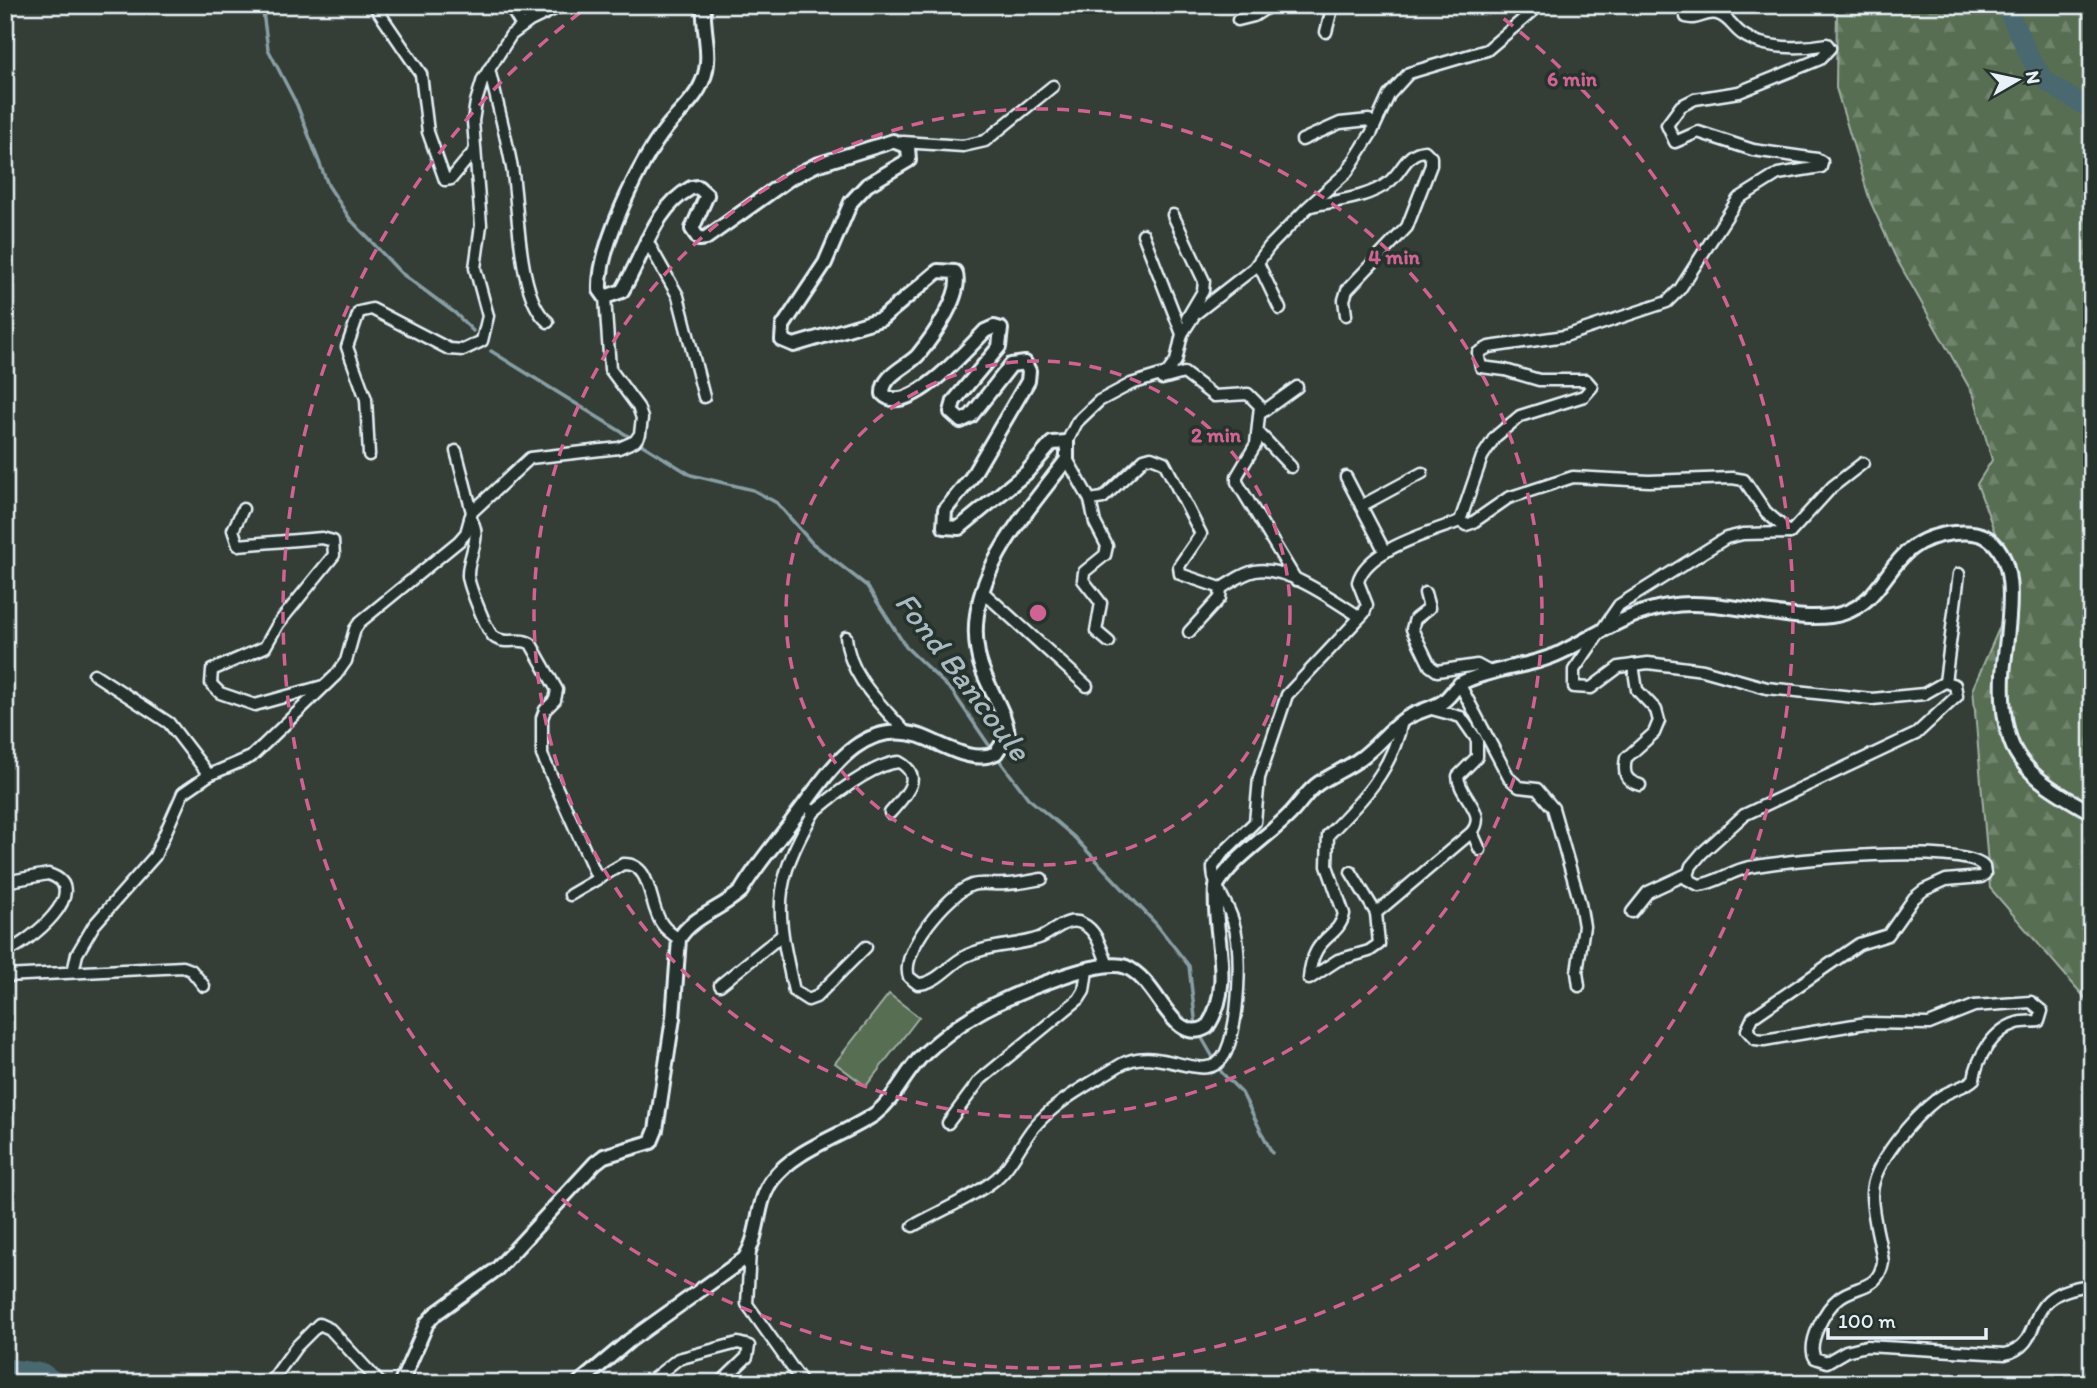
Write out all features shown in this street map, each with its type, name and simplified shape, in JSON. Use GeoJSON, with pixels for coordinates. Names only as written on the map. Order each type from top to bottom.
{"type":"FeatureCollection","features":[{"type":"Feature","properties":{"kind":"main road"},"geometry":{"type":"LineString","coordinates":[[401,1383],[426,1323],[435,1314],[497,1269],[595,1163],[604,1156],[636,1149],[651,1142],[656,1130],[673,1018],[679,939],[685,929],[730,902],[741,891],[809,809],[838,759],[853,747],[887,732],[905,733],[973,757],[990,756],[1006,742],[1004,718],[988,686],[977,651],[983,592],[999,550],[1068,459],[1067,442],[1052,443],[1026,473],[959,528],[944,527],[945,510],[989,450],[1028,381],[1029,371],[1025,363],[1011,365],[971,416],[961,421],[951,412],[954,401],[999,347],[1001,329],[994,327],[985,331],[941,375],[915,394],[894,400],[883,394],[888,379],[905,367],[926,344],[957,293],[958,279],[955,272],[938,271],[891,313],[871,324],[794,345],[782,340],[783,326],[825,262],[851,202],[867,185],[909,160],[910,151],[902,142],[893,141],[816,165],[789,179],[706,238],[699,239],[692,229],[707,195],[698,187],[691,188],[657,222],[646,239],[622,291],[605,297],[600,290],[599,278],[627,194],[662,134],[703,80],[707,60],[704,5]]}},
{"type":"Feature","properties":{"kind":"main road"},"geometry":{"type":"LineString","coordinates":[[579,1383],[629,1341],[733,1269],[750,1251],[761,1201],[773,1179],[789,1165],[873,1115],[891,1100],[922,1056],[972,1018],[996,1004],[1087,970],[1108,965],[1125,967],[1151,986],[1184,1030],[1192,1033],[1207,1027],[1216,1010],[1222,970],[1216,887],[1226,873],[1288,817],[1317,784],[1358,760],[1402,721],[1444,701],[1459,683],[1488,671],[1559,654],[1605,629],[1649,610],[1712,603],[1814,616],[1845,613],[1866,599],[1899,557],[1918,542],[1947,534],[1984,536],[1994,543],[2008,572],[2010,598],[2003,676],[2005,710],[2013,747],[2027,767],[2049,787],[2092,813]]}},
{"type":"Feature","properties":{"kind":"street"},"geometry":{"type":"LineString","coordinates":[[373,5],[421,74],[428,132],[443,177],[451,179],[475,149]]}},
{"type":"Feature","properties":{"kind":"street"},"geometry":{"type":"LineString","coordinates":[[509,5],[522,26]]}},
{"type":"Feature","properties":{"kind":"street"},"geometry":{"type":"LineString","coordinates":[[369,456],[366,399],[347,347],[359,312],[364,309],[380,311],[449,349],[474,347],[482,341],[486,331],[484,292],[475,268],[481,225],[473,121],[476,102],[489,69],[511,35],[522,26],[563,5]]}},
{"type":"Feature","properties":{"kind":"street"},"geometry":{"type":"LineString","coordinates":[[1238,20],[1254,16],[1271,5]]}},
{"type":"Feature","properties":{"kind":"street"},"geometry":{"type":"LineString","coordinates":[[1326,32],[1333,5]]}},
{"type":"Feature","properties":{"kind":"street"},"geometry":{"type":"LineString","coordinates":[[1184,330],[1206,303],[1248,274],[1308,207],[1347,172],[1389,95],[1409,73],[1487,50],[1540,5]]}},
{"type":"Feature","properties":{"kind":"street"},"geometry":{"type":"LineString","coordinates":[[913,1226],[991,1183],[1033,1128],[1054,1107],[1128,1061],[1163,1058],[1203,1070],[1210,1069],[1221,1060],[1230,1039],[1239,951],[1234,923],[1213,875],[1216,861],[1255,822],[1259,778],[1287,695],[1360,617],[1367,605],[1359,587],[1360,576],[1385,552],[1460,521],[1482,457],[1495,437],[1520,416],[1584,396],[1592,387],[1586,380],[1539,380],[1505,370],[1481,367],[1478,353],[1489,347],[1565,336],[1667,302],[1680,289],[1738,199],[1779,174],[1821,167],[1822,162],[1817,159],[1754,150],[1698,132],[1675,142],[1667,125],[1681,106],[1695,99],[1739,92],[1820,59],[1830,48],[1827,44],[1809,48],[1758,42],[1742,34],[1728,19],[1718,14],[1710,13],[1694,19],[1686,17],[1684,5]]}},
{"type":"Feature","properties":{"kind":"street"},"geometry":{"type":"LineString","coordinates":[[489,69],[512,167],[528,284],[535,308],[548,322]]}},
{"type":"Feature","properties":{"kind":"street"},"geometry":{"type":"LineString","coordinates":[[902,142],[963,146],[985,142],[1053,86]]}},
{"type":"Feature","properties":{"kind":"street"},"geometry":{"type":"LineString","coordinates":[[1302,140],[1340,122],[1369,120],[1374,126]]}},
{"type":"Feature","properties":{"kind":"street"},"geometry":{"type":"LineString","coordinates":[[1308,207],[1376,189],[1388,183],[1415,153],[1425,151],[1431,157],[1432,165],[1407,227],[1348,290],[1344,300],[1346,315]]}},
{"type":"Feature","properties":{"kind":"street"},"geometry":{"type":"LineString","coordinates":[[1067,442],[1077,422],[1099,401],[1131,384],[1167,373],[1174,365],[1190,308],[1203,291],[1204,281],[1173,215]]}},
{"type":"Feature","properties":{"kind":"street"},"geometry":{"type":"LineString","coordinates":[[1143,234],[1184,330]]}},
{"type":"Feature","properties":{"kind":"street"},"geometry":{"type":"LineString","coordinates":[[646,239],[678,296],[704,397]]}},
{"type":"Feature","properties":{"kind":"street"},"geometry":{"type":"LineString","coordinates":[[1258,263],[1280,309]]}},
{"type":"Feature","properties":{"kind":"street"},"geometry":{"type":"LineString","coordinates":[[74,972],[77,954],[94,925],[155,856],[183,793],[209,775],[251,757],[325,686],[346,661],[355,629],[365,616],[459,541],[471,515],[530,458],[628,446],[640,434],[643,426],[638,408],[610,369],[605,297]]}},
{"type":"Feature","properties":{"kind":"street"},"geometry":{"type":"LineString","coordinates":[[1150,379],[1188,374],[1214,396],[1248,394],[1254,397],[1261,413],[1258,432],[1253,452],[1241,468],[1237,482],[1297,580]]}},
{"type":"Feature","properties":{"kind":"street"},"geometry":{"type":"LineString","coordinates":[[1261,413],[1297,387]]}},
{"type":"Feature","properties":{"kind":"street"},"geometry":{"type":"LineString","coordinates":[[1258,432],[1291,467]]}},
{"type":"Feature","properties":{"kind":"street"},"geometry":{"type":"LineString","coordinates":[[456,451],[476,531],[468,569],[469,583],[490,632],[502,641],[528,641],[555,684],[557,696],[542,718],[542,755],[597,877]]}},
{"type":"Feature","properties":{"kind":"street"},"geometry":{"type":"LineString","coordinates":[[1090,499],[1103,498],[1144,459],[1151,457],[1164,462],[1201,534],[1179,572],[1221,588],[1253,571],[1264,570],[1297,580],[1360,617]]}},
{"type":"Feature","properties":{"kind":"street"},"geometry":{"type":"LineString","coordinates":[[1068,459],[1090,499],[1095,523],[1107,546],[1105,555],[1084,572],[1083,580],[1101,603],[1096,631],[1109,642]]}},
{"type":"Feature","properties":{"kind":"street"},"geometry":{"type":"LineString","coordinates":[[1632,912],[1648,892],[1687,874],[1728,826],[1758,806],[1925,728],[1957,696],[1955,685],[1945,682],[1924,694],[1872,699],[1767,688],[1703,670],[1665,664],[1633,665],[1609,672],[1591,688],[1574,687],[1574,670],[1619,606],[1726,538],[1743,534],[1790,533],[1832,487],[1863,463]]}},
{"type":"Feature","properties":{"kind":"street"},"geometry":{"type":"LineString","coordinates":[[1361,506],[1422,473]]}},
{"type":"Feature","properties":{"kind":"street"},"geometry":{"type":"LineString","coordinates":[[1346,477],[1385,552]]}},
{"type":"Feature","properties":{"kind":"street"},"geometry":{"type":"LineString","coordinates":[[1460,521],[1466,525],[1472,523],[1508,498],[1573,477],[1649,481],[1732,478],[1744,481],[1766,512],[1790,533]]}},
{"type":"Feature","properties":{"kind":"street"},"geometry":{"type":"LineString","coordinates":[[243,509],[233,530],[238,545],[322,538],[332,541],[335,549],[278,624],[265,648],[212,670],[211,684],[220,693],[255,705],[325,686]]}},
{"type":"Feature","properties":{"kind":"street"},"geometry":{"type":"LineString","coordinates":[[1945,682],[1959,574]]}},
{"type":"Feature","properties":{"kind":"street"},"geometry":{"type":"LineString","coordinates":[[1189,632],[1220,598],[1221,588]]}},
{"type":"Feature","properties":{"kind":"street"},"geometry":{"type":"LineString","coordinates":[[983,592],[1087,687]]}},
{"type":"Feature","properties":{"kind":"street"},"geometry":{"type":"LineString","coordinates":[[1425,593],[1429,608],[1415,619],[1412,629],[1430,666],[1437,671],[1478,665],[1488,671]]}},
{"type":"Feature","properties":{"kind":"street"},"geometry":{"type":"LineString","coordinates":[[846,637],[847,653],[853,668],[905,733]]}},
{"type":"Feature","properties":{"kind":"street"},"geometry":{"type":"LineString","coordinates":[[1633,665],[1637,690],[1656,710],[1659,721],[1654,733],[1626,758],[1625,775],[1630,782],[1640,785]]}},
{"type":"Feature","properties":{"kind":"street"},"geometry":{"type":"LineString","coordinates":[[94,674],[169,723],[209,775]]}},
{"type":"Feature","properties":{"kind":"street"},"geometry":{"type":"LineString","coordinates":[[1459,683],[1509,778],[1519,787],[1538,789],[1553,808],[1583,917],[1578,986]]}},
{"type":"Feature","properties":{"kind":"street"},"geometry":{"type":"LineString","coordinates":[[1376,913],[1478,824],[1477,813],[1460,787],[1458,776],[1477,757],[1477,740],[1461,717],[1429,708]]}},
{"type":"Feature","properties":{"kind":"street"},"geometry":{"type":"LineString","coordinates":[[1351,872],[1376,913],[1379,944],[1369,951],[1338,960],[1309,979],[1313,955],[1319,943],[1339,926],[1344,914],[1327,866],[1328,835],[1370,792],[1390,760],[1402,721]]}},
{"type":"Feature","properties":{"kind":"street"},"geometry":{"type":"LineString","coordinates":[[866,947],[816,997],[808,1000],[794,991],[781,936],[780,903],[787,864],[809,809],[889,763],[899,762],[911,773],[913,782],[909,791],[890,813]]}},
{"type":"Feature","properties":{"kind":"street"},"geometry":{"type":"LineString","coordinates":[[1472,832],[1480,850]]}},
{"type":"Feature","properties":{"kind":"street"},"geometry":{"type":"LineString","coordinates":[[1687,874],[1690,883],[1699,885],[1751,866],[1916,852],[1974,859],[1984,867],[1985,874],[1981,877],[1946,880],[1924,890],[1914,898],[1888,935],[1859,944],[1850,954],[1753,1017],[1747,1030],[1755,1039],[1765,1040],[1866,1023],[1940,1023],[1974,1006],[2031,1002],[2042,1011],[2039,1021],[2012,1025],[1996,1036],[1975,1065],[1972,1082],[1950,1089],[1934,1101],[1875,1172],[1873,1209],[1882,1254],[1881,1273],[1870,1286],[1847,1294],[1831,1308],[1812,1343],[1815,1358],[1827,1362],[1854,1348],[1882,1346],[2005,1354],[2020,1349],[2026,1342],[2047,1298],[2057,1291],[2092,1285]]}},
{"type":"Feature","properties":{"kind":"street"},"geometry":{"type":"LineString","coordinates":[[570,895],[623,864],[638,867],[661,923],[679,939]]}},
{"type":"Feature","properties":{"kind":"street"},"geometry":{"type":"LineString","coordinates":[[5,882],[48,874],[55,876],[64,891],[64,901],[58,911],[33,938],[5,952]]}},
{"type":"Feature","properties":{"kind":"street"},"geometry":{"type":"LineString","coordinates":[[1042,879],[1006,885],[978,884],[966,888],[919,935],[908,958],[909,978],[918,984],[930,983],[965,956],[992,947],[1039,938],[1070,922],[1089,928],[1108,965]]}},
{"type":"Feature","properties":{"kind":"street"},"geometry":{"type":"LineString","coordinates":[[720,985],[781,936]]}},
{"type":"Feature","properties":{"kind":"street"},"geometry":{"type":"LineString","coordinates":[[5,976],[183,967],[191,970],[204,986]]}},
{"type":"Feature","properties":{"kind":"street"},"geometry":{"type":"LineString","coordinates":[[948,1123],[980,1080],[1079,999],[1084,991],[1087,970]]}},
{"type":"Feature","properties":{"kind":"street"},"geometry":{"type":"LineString","coordinates":[[750,1251],[747,1298],[750,1311],[803,1383]]}},
{"type":"Feature","properties":{"kind":"street"},"geometry":{"type":"LineString","coordinates":[[270,1383],[296,1347],[319,1324],[330,1329],[380,1383]]}},
{"type":"Feature","properties":{"kind":"street"},"geometry":{"type":"LineString","coordinates":[[648,1383],[678,1359],[738,1343],[749,1346],[747,1357],[720,1383]]}},
{"type":"Feature","properties":{"kind":"green space"},"geometry":{"type":"Polygon","coordinates":[[[1837,5],[2092,5],[2092,1006],[1990,888],[1973,688],[2016,590],[1977,484],[1992,460],[1974,396],[1895,256],[1870,201],[1836,88],[1837,5]]]}},
{"type":"Feature","properties":{"kind":"green space"},"geometry":{"type":"Polygon","coordinates":[[[889,994],[919,1017],[866,1086],[835,1063],[889,994]]]}},
{"type":"Feature","properties":{"kind":"waterway","name":"Fond Bancoule"},"geometry":{"type":"LineString","coordinates":[[262,5],[268,49],[297,105],[328,185],[350,219],[401,273],[455,313],[473,331]]}},
{"type":"Feature","properties":{"kind":"waterway"},"geometry":{"type":"LineString","coordinates":[[2005,5],[2032,61],[2047,82],[2092,111]]}},
{"type":"Feature","properties":{"kind":"waterway","name":"Fond Bancoule"},"geometry":{"type":"LineString","coordinates":[[491,351],[691,475],[753,490],[777,503],[812,543],[867,586],[906,647],[952,691],[993,751]]}},
{"type":"Feature","properties":{"kind":"waterway","name":"Fond Bancoule"},"geometry":{"type":"LineString","coordinates":[[997,757],[1028,798],[1073,836],[1157,925],[1189,966],[1196,1026]]}},
{"type":"Feature","properties":{"kind":"waterway","name":"Fond Bancoule"},"geometry":{"type":"LineString","coordinates":[[1199,1033],[1222,1073],[1242,1093],[1272,1153]]}},
{"type":"Feature","properties":{"kind":"waterway"},"geometry":{"type":"LineString","coordinates":[[5,1368],[43,1373],[57,1383]]}}]}
